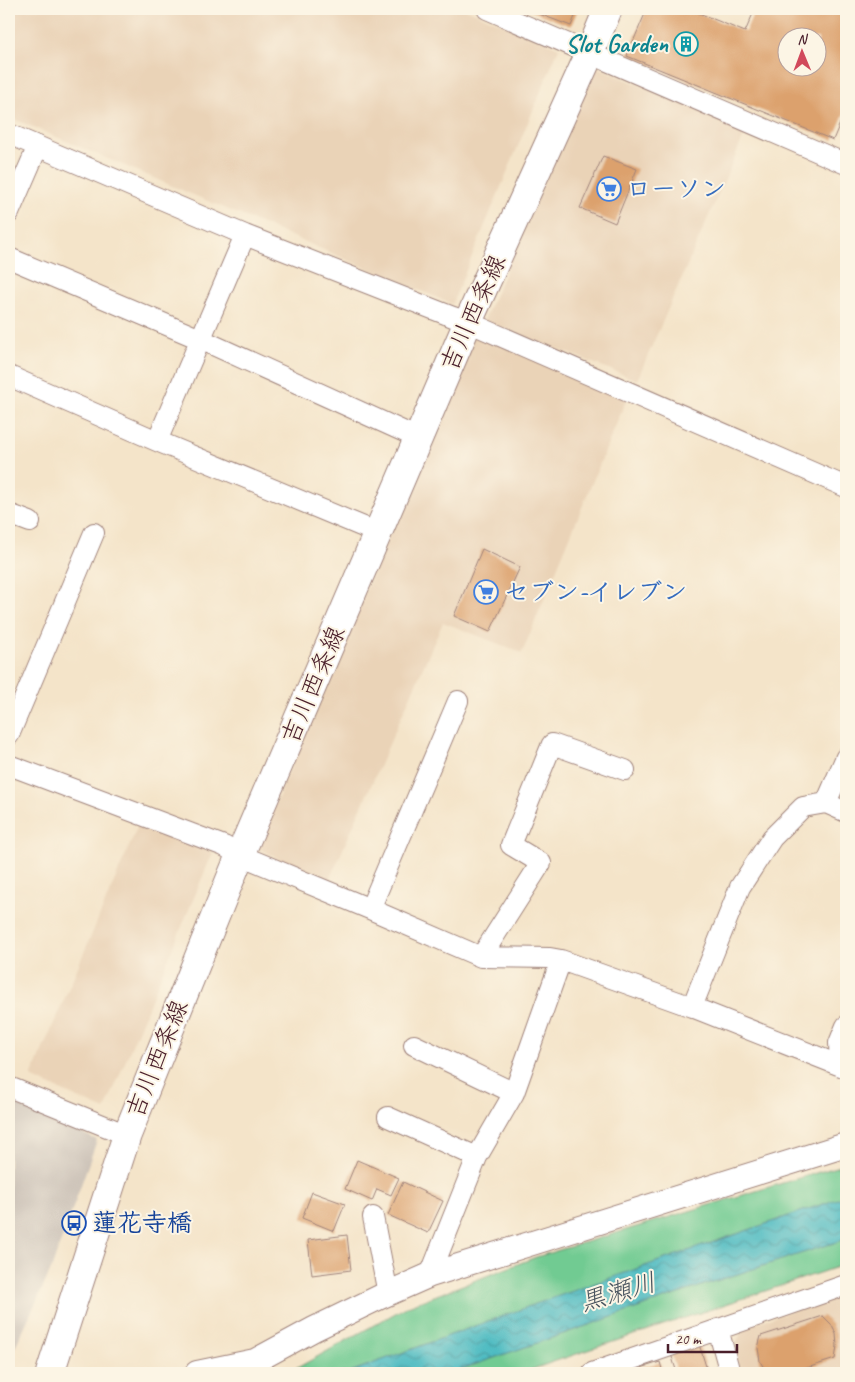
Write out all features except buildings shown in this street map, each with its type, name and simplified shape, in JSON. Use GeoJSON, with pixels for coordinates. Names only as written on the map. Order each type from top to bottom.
{"type":"FeatureCollection","features":[{"type":"Feature","properties":{"kind":"main road","name":"吉川西条線"},"geometry":{"type":"LineString","coordinates":[[50,1373],[127,1135],[240,855],[468,322],[590,53],[608,9]]}},
{"type":"Feature","properties":{"kind":"street"},"geometry":{"type":"LineString","coordinates":[[487,9],[846,164]]}},
{"type":"Feature","properties":{"kind":"street"},"geometry":{"type":"LineString","coordinates":[[9,134],[244,235],[453,318],[468,322],[846,487]]}},
{"type":"Feature","properties":{"kind":"street"},"geometry":{"type":"LineString","coordinates":[[9,213],[38,146]]}},
{"type":"Feature","properties":{"kind":"street"},"geometry":{"type":"LineString","coordinates":[[157,441],[244,235]]}},
{"type":"Feature","properties":{"kind":"street"},"geometry":{"type":"LineString","coordinates":[[9,258],[200,339],[418,438]]}},
{"type":"Feature","properties":{"kind":"street"},"geometry":{"type":"LineString","coordinates":[[9,376],[157,441],[378,533]]}},
{"type":"Feature","properties":{"kind":"street"},"geometry":{"type":"LineString","coordinates":[[9,514],[30,522]]}},
{"type":"Feature","properties":{"kind":"street"},"geometry":{"type":"LineString","coordinates":[[9,734],[94,533]]}},
{"type":"Feature","properties":{"kind":"street"},"geometry":{"type":"LineString","coordinates":[[370,909],[458,701]]}},
{"type":"Feature","properties":{"kind":"street"},"geometry":{"type":"LineString","coordinates":[[481,957],[541,863],[510,845],[552,744],[625,770]]}},
{"type":"Feature","properties":{"kind":"street"},"geometry":{"type":"LineString","coordinates":[[826,803],[846,757]]}},
{"type":"Feature","properties":{"kind":"street"},"geometry":{"type":"LineString","coordinates":[[9,765],[224,846],[240,855],[481,957],[550,958],[561,960],[692,1007],[843,1066]]}},
{"type":"Feature","properties":{"kind":"street"},"geometry":{"type":"LineString","coordinates":[[692,1007],[740,887],[772,838],[804,806],[826,803],[846,812]]}},
{"type":"Feature","properties":{"kind":"street"},"geometry":{"type":"LineString","coordinates":[[430,1276],[477,1157],[514,1093],[561,960]]}},
{"type":"Feature","properties":{"kind":"street"},"geometry":{"type":"LineString","coordinates":[[843,1066],[839,1042],[846,1026]]}},
{"type":"Feature","properties":{"kind":"street"},"geometry":{"type":"LineString","coordinates":[[414,1045],[514,1093]]}},
{"type":"Feature","properties":{"kind":"street"},"geometry":{"type":"LineString","coordinates":[[9,1087],[127,1135]]}},
{"type":"Feature","properties":{"kind":"street"},"geometry":{"type":"LineString","coordinates":[[388,1117],[477,1157]]}},
{"type":"Feature","properties":{"kind":"street"},"geometry":{"type":"LineString","coordinates":[[198,1373],[255,1361],[314,1329],[430,1276],[846,1144]]}},
{"type":"Feature","properties":{"kind":"street"},"geometry":{"type":"LineString","coordinates":[[373,1217],[388,1294]]}},
{"type":"Feature","properties":{"kind":"street"},"geometry":{"type":"LineString","coordinates":[[592,1373],[846,1285]]}},
{"type":"Feature","properties":{"kind":"street"},"geometry":{"type":"LineString","coordinates":[[718,1329],[730,1373]]}},
{"type":"Feature","properties":{"kind":"shaded area"},"geometry":{"type":"Polygon","coordinates":[[[9,9],[466,9],[559,48],[452,304],[9,117],[9,9]]]}},
{"type":"Feature","properties":{"kind":"shaded area"},"geometry":{"type":"Polygon","coordinates":[[[595,66],[746,131],[637,380],[484,320],[595,66]]]}},
{"type":"Feature","properties":{"kind":"shaded area"},"geometry":{"type":"Polygon","coordinates":[[[474,335],[627,398],[522,653],[443,622],[328,883],[257,848],[474,335]]]}},
{"type":"Feature","properties":{"kind":"shaded area"},"geometry":{"type":"Polygon","coordinates":[[[140,821],[213,852],[105,1110],[31,1077],[140,821]]]}},
{"type":"Feature","properties":{"kind":"shaded area"},"geometry":{"type":"Polygon","coordinates":[[[16,1104],[97,1140],[50,1272],[9,1360],[9,1122],[16,1104]]]}},
{"type":"Feature","properties":{"kind":"shaded area"},"geometry":{"type":"Polygon","coordinates":[[[846,1292],[846,1373],[739,1373],[736,1342],[745,1327],[846,1292]]]}},
{"type":"Feature","properties":{"kind":"green space"},"geometry":{"type":"Polygon","coordinates":[[[846,1164],[846,1264],[522,1373],[282,1373],[297,1368],[408,1306],[536,1257],[846,1164]]]}},
{"type":"Feature","properties":{"kind":"water","name":"黒瀬川"},"geometry":{"type":"Polygon","coordinates":[[[846,1196],[846,1239],[710,1283],[462,1369],[456,1373],[347,1373],[527,1307],[846,1196]]]}},
{"type":"Feature","properties":{"kind":"place","name":"Slot Garden"},"geometry":{"type":"Point","coordinates":[686,44]}},
{"type":"Feature","properties":{"kind":"place","name":"ローソン"},"geometry":{"type":"Point","coordinates":[609,189]}},
{"type":"Feature","properties":{"kind":"place","name":"セブン-イレブン"},"geometry":{"type":"Point","coordinates":[486,592]}},
{"type":"Feature","properties":{"kind":"place","name":"蓮花寺橋"},"geometry":{"type":"Point","coordinates":[74,1223]}}]}
